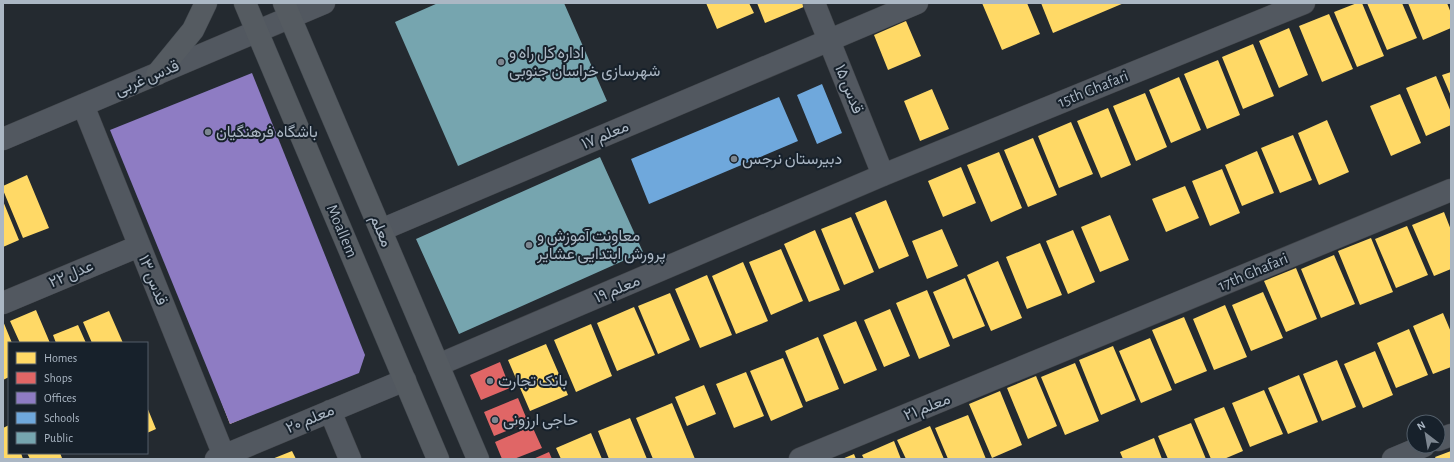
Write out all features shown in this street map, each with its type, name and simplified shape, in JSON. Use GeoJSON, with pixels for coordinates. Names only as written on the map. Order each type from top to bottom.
{"type":"FeatureCollection","features":[{"type":"Feature","properties":{"kind":"main road"},"geometry":{"type":"LineString","coordinates":[[157,74],[193,30],[206,3]]}},
{"type":"Feature","properties":{"kind":"main road","name":"Moallem"},"geometry":{"type":"LineString","coordinates":[[245,3],[438,459]]}},
{"type":"Feature","properties":{"kind":"main road","name":"معلم"},"geometry":{"type":"LineString","coordinates":[[287,10],[478,459]]}},
{"type":"Feature","properties":{"kind":"street","name":"قدس غربی"},"geometry":{"type":"LineString","coordinates":[[3,139],[257,32],[287,10],[324,3]]}},
{"type":"Feature","properties":{"kind":"street","name":"قدس ۱۵"},"geometry":{"type":"LineString","coordinates":[[814,3],[883,175]]}},
{"type":"Feature","properties":{"kind":"street","name":"معلم ۱۷"},"geometry":{"type":"LineString","coordinates":[[381,230],[917,3]]}},
{"type":"Feature","properties":{"kind":"street","name":"15th Ghafari"},"geometry":{"type":"LineString","coordinates":[[883,175],[1304,3]]}},
{"type":"Feature","properties":{"kind":"street","name":"قدس ۱۳"},"geometry":{"type":"LineString","coordinates":[[83,105],[220,457]]}},
{"type":"Feature","properties":{"kind":"street","name":"معلم ۱۹"},"geometry":{"type":"LineString","coordinates":[[438,365],[883,175]]}},
{"type":"Feature","properties":{"kind":"street","name":"17th Ghafari"},"geometry":{"type":"LineString","coordinates":[[1054,355],[1451,190]]}},
{"type":"Feature","properties":{"kind":"street","name":"عدل ۲۲"},"geometry":{"type":"LineString","coordinates":[[3,303],[139,246]]}},
{"type":"Feature","properties":{"kind":"street","name":"معلم ۲۱"},"geometry":{"type":"LineString","coordinates":[[800,459],[1054,355]]}},
{"type":"Feature","properties":{"kind":"street","name":"معلم ۲۰"},"geometry":{"type":"LineString","coordinates":[[220,457],[405,380]]}},
{"type":"Feature","properties":{"kind":"street"},"geometry":{"type":"LineString","coordinates":[[330,411],[350,459]]}},
{"type":"Feature","properties":{"kind":"street"},"geometry":{"type":"LineString","coordinates":[[1393,459],[1406,454]]}},
{"type":"Feature","properties":{"kind":"building: Homes"},"geometry":{"type":"Polygon","coordinates":[[[706,3],[749,3],[754,13],[717,29],[706,3]]]}},
{"type":"Feature","properties":{"kind":"building: Homes"},"geometry":{"type":"Polygon","coordinates":[[[757,3],[804,3],[806,6],[765,23],[757,3]]]}},
{"type":"Feature","properties":{"kind":"building: Homes"},"geometry":{"type":"Polygon","coordinates":[[[982,3],[1027,3],[1040,34],[1002,50],[982,3]]]}},
{"type":"Feature","properties":{"kind":"building: Homes"},"geometry":{"type":"Polygon","coordinates":[[[1041,3],[1124,3],[1053,33],[1041,3]]]}},
{"type":"Feature","properties":{"kind":"building: Homes"},"geometry":{"type":"Polygon","coordinates":[[[1357,3],[1362,3],[1384,56],[1357,67],[1334,12],[1357,3]]]}},
{"type":"Feature","properties":{"kind":"building: Homes"},"geometry":{"type":"Polygon","coordinates":[[[1367,3],[1402,3],[1417,38],[1387,50],[1367,3]]]}},
{"type":"Feature","properties":{"kind":"building: Homes"},"geometry":{"type":"Polygon","coordinates":[[[1408,3],[1447,3],[1451,13],[1451,28],[1423,40],[1408,3]]]}},
{"type":"Feature","properties":{"kind":"building: Homes"},"geometry":{"type":"Polygon","coordinates":[[[1329,14],[1353,69],[1322,82],[1299,26],[1329,14]]]}},
{"type":"Feature","properties":{"kind":"building: Homes"},"geometry":{"type":"Polygon","coordinates":[[[906,21],[921,56],[888,70],[874,35],[906,21]]]}},
{"type":"Feature","properties":{"kind":"building: Homes"},"geometry":{"type":"Polygon","coordinates":[[[1289,28],[1308,75],[1279,88],[1259,41],[1289,28]]]}},
{"type":"Feature","properties":{"kind":"building: Homes"},"geometry":{"type":"Polygon","coordinates":[[[1253,44],[1274,96],[1243,109],[1222,57],[1253,44]]]}},
{"type":"Feature","properties":{"kind":"building: Homes"},"geometry":{"type":"Polygon","coordinates":[[[1218,60],[1240,115],[1207,129],[1184,74],[1218,60]]]}},
{"type":"Feature","properties":{"kind":"building: Homes"},"geometry":{"type":"Polygon","coordinates":[[[1451,72],[1451,96],[1442,75],[1451,72]]]}},
{"type":"Feature","properties":{"kind":"building: Homes"},"geometry":{"type":"Polygon","coordinates":[[[1436,76],[1451,112],[1451,125],[1426,136],[1406,88],[1436,76]]]}},
{"type":"Feature","properties":{"kind":"building: Homes"},"geometry":{"type":"Polygon","coordinates":[[[1179,77],[1201,130],[1171,143],[1149,90],[1179,77]]]}},
{"type":"Feature","properties":{"kind":"building: Homes"},"geometry":{"type":"Polygon","coordinates":[[[932,89],[949,129],[920,141],[904,101],[932,89]]]}},
{"type":"Feature","properties":{"kind":"building: Homes"},"geometry":{"type":"Polygon","coordinates":[[[1145,93],[1167,147],[1136,161],[1113,106],[1145,93]]]}},
{"type":"Feature","properties":{"kind":"building: Homes"},"geometry":{"type":"Polygon","coordinates":[[[1400,94],[1421,143],[1391,156],[1370,106],[1400,94]]]}},
{"type":"Feature","properties":{"kind":"building: Homes"},"geometry":{"type":"Polygon","coordinates":[[[1108,108],[1131,165],[1101,178],[1077,121],[1108,108]]]}},
{"type":"Feature","properties":{"kind":"building: Homes"},"geometry":{"type":"Polygon","coordinates":[[[1327,120],[1349,172],[1319,185],[1298,133],[1327,120]]]}},
{"type":"Feature","properties":{"kind":"building: Homes"},"geometry":{"type":"Polygon","coordinates":[[[1071,122],[1093,174],[1059,188],[1038,136],[1071,122]]]}},
{"type":"Feature","properties":{"kind":"building: Homes"},"geometry":{"type":"Polygon","coordinates":[[[1293,135],[1312,180],[1280,193],[1261,148],[1293,135]]]}},
{"type":"Feature","properties":{"kind":"building: Homes"},"geometry":{"type":"Polygon","coordinates":[[[1033,138],[1057,195],[1028,207],[1004,150],[1033,138]]]}},
{"type":"Feature","properties":{"kind":"building: Homes"},"geometry":{"type":"Polygon","coordinates":[[[1257,151],[1274,193],[1242,206],[1225,165],[1257,151]]]}},
{"type":"Feature","properties":{"kind":"building: Homes"},"geometry":{"type":"Polygon","coordinates":[[[999,152],[1022,208],[991,222],[967,165],[999,152]]]}},
{"type":"Feature","properties":{"kind":"building: Homes"},"geometry":{"type":"Polygon","coordinates":[[[961,167],[976,203],[943,217],[928,181],[961,167]]]}},
{"type":"Feature","properties":{"kind":"building: Homes"},"geometry":{"type":"Polygon","coordinates":[[[1222,169],[1240,213],[1210,226],[1192,181],[1222,169]]]}},
{"type":"Feature","properties":{"kind":"building: Homes"},"geometry":{"type":"Polygon","coordinates":[[[27,175],[49,228],[23,238],[3,190],[3,186],[27,175]]]}},
{"type":"Feature","properties":{"kind":"building: Homes"},"geometry":{"type":"Polygon","coordinates":[[[1185,186],[1199,218],[1166,232],[1152,199],[1185,186]]]}},
{"type":"Feature","properties":{"kind":"building: Homes"},"geometry":{"type":"Polygon","coordinates":[[[599,187],[617,231],[531,267],[512,223],[599,187]]]}},
{"type":"Feature","properties":{"kind":"building: Homes"},"geometry":{"type":"Polygon","coordinates":[[[886,200],[909,256],[879,269],[855,213],[886,200]]]}},
{"type":"Feature","properties":{"kind":"building: Homes"},"geometry":{"type":"Polygon","coordinates":[[[3,201],[19,240],[3,247],[3,201]]]}},
{"type":"Feature","properties":{"kind":"building: Homes"},"geometry":{"type":"Polygon","coordinates":[[[1444,212],[1451,230],[1451,269],[1434,276],[1412,225],[1444,212]]]}},
{"type":"Feature","properties":{"kind":"building: Homes"},"geometry":{"type":"Polygon","coordinates":[[[1110,215],[1129,260],[1100,272],[1081,227],[1110,215]]]}},
{"type":"Feature","properties":{"kind":"building: Homes"},"geometry":{"type":"Polygon","coordinates":[[[851,217],[874,272],[844,285],[821,229],[851,217]]]}},
{"type":"Feature","properties":{"kind":"building: Homes"},"geometry":{"type":"Polygon","coordinates":[[[1407,226],[1428,275],[1396,288],[1375,239],[1407,226]]]}},
{"type":"Feature","properties":{"kind":"building: Homes"},"geometry":{"type":"Polygon","coordinates":[[[942,229],[958,266],[927,279],[912,241],[942,229]]]}},
{"type":"Feature","properties":{"kind":"building: Homes"},"geometry":{"type":"Polygon","coordinates":[[[815,230],[840,290],[809,302],[784,244],[815,230]]]}},
{"type":"Feature","properties":{"kind":"building: Homes"},"geometry":{"type":"Polygon","coordinates":[[[1073,230],[1095,282],[1068,294],[1046,241],[1073,230]]]}},
{"type":"Feature","properties":{"kind":"building: Homes"},"geometry":{"type":"Polygon","coordinates":[[[1371,238],[1393,292],[1360,305],[1338,251],[1371,238]]]}},
{"type":"Feature","properties":{"kind":"building: Homes"},"geometry":{"type":"Polygon","coordinates":[[[1040,243],[1062,295],[1027,309],[1006,257],[1040,243]]]}},
{"type":"Feature","properties":{"kind":"building: Homes"},"geometry":{"type":"Polygon","coordinates":[[[781,249],[803,301],[771,315],[749,262],[781,249]]]}},
{"type":"Feature","properties":{"kind":"building: Homes"},"geometry":{"type":"Polygon","coordinates":[[[1334,255],[1355,304],[1321,318],[1301,269],[1334,255]]]}},
{"type":"Feature","properties":{"kind":"building: Homes"},"geometry":{"type":"Polygon","coordinates":[[[998,261],[1022,318],[991,331],[967,275],[998,261]]]}},
{"type":"Feature","properties":{"kind":"building: Homes"},"geometry":{"type":"Polygon","coordinates":[[[743,262],[768,321],[736,334],[712,276],[743,262]]]}},
{"type":"Feature","properties":{"kind":"building: Homes"},"geometry":{"type":"Polygon","coordinates":[[[1296,268],[1317,319],[1286,332],[1264,281],[1296,268]]]}},
{"type":"Feature","properties":{"kind":"building: Homes"},"geometry":{"type":"Polygon","coordinates":[[[707,275],[732,335],[700,348],[675,289],[707,275]]]}},
{"type":"Feature","properties":{"kind":"building: Homes"},"geometry":{"type":"Polygon","coordinates":[[[965,278],[985,326],[953,339],[933,292],[965,278]]]}},
{"type":"Feature","properties":{"kind":"building: Homes"},"geometry":{"type":"Polygon","coordinates":[[[927,290],[950,346],[919,359],[896,303],[927,290]]]}},
{"type":"Feature","properties":{"kind":"building: Homes"},"geometry":{"type":"Polygon","coordinates":[[[1263,292],[1283,338],[1251,351],[1232,305],[1263,292]]]}},
{"type":"Feature","properties":{"kind":"building: Homes"},"geometry":{"type":"Polygon","coordinates":[[[670,293],[690,340],[658,354],[638,306],[670,293]]]}},
{"type":"Feature","properties":{"kind":"building: Homes"},"geometry":{"type":"Polygon","coordinates":[[[1225,305],[1247,357],[1214,370],[1193,319],[1225,305]]]}},
{"type":"Feature","properties":{"kind":"building: Homes"},"geometry":{"type":"Polygon","coordinates":[[[634,307],[655,355],[617,371],[597,323],[634,307]]]}},
{"type":"Feature","properties":{"kind":"building: Homes"},"geometry":{"type":"Polygon","coordinates":[[[890,309],[910,356],[884,367],[864,320],[890,309]]]}},
{"type":"Feature","properties":{"kind":"building: Homes"},"geometry":{"type":"Polygon","coordinates":[[[36,310],[50,342],[20,342],[10,321],[36,310]]]}},
{"type":"Feature","properties":{"kind":"building: Homes"},"geometry":{"type":"Polygon","coordinates":[[[109,311],[123,342],[92,342],[83,322],[109,311]]]}},
{"type":"Feature","properties":{"kind":"building: Homes"},"geometry":{"type":"Polygon","coordinates":[[[1443,313],[1451,332],[1451,367],[1433,374],[1413,326],[1443,313]]]}},
{"type":"Feature","properties":{"kind":"building: Homes"},"geometry":{"type":"Polygon","coordinates":[[[1184,317],[1207,371],[1175,384],[1152,330],[1184,317]]]}},
{"type":"Feature","properties":{"kind":"building: Homes"},"geometry":{"type":"Polygon","coordinates":[[[3,321],[12,342],[8,342],[8,378],[3,380],[3,321]]]}},
{"type":"Feature","properties":{"kind":"building: Homes"},"geometry":{"type":"Polygon","coordinates":[[[856,321],[877,370],[844,384],[823,335],[856,321]]]}},
{"type":"Feature","properties":{"kind":"building: Homes"},"geometry":{"type":"Polygon","coordinates":[[[591,324],[612,376],[576,392],[554,340],[591,324]]]}},
{"type":"Feature","properties":{"kind":"building: Homes"},"geometry":{"type":"Polygon","coordinates":[[[78,325],[86,342],[56,342],[53,335],[78,325]]]}},
{"type":"Feature","properties":{"kind":"building: Homes"},"geometry":{"type":"Polygon","coordinates":[[[1409,329],[1428,375],[1396,388],[1377,343],[1409,329]]]}},
{"type":"Feature","properties":{"kind":"building: Homes"},"geometry":{"type":"Polygon","coordinates":[[[818,337],[839,389],[806,402],[785,351],[818,337]]]}},
{"type":"Feature","properties":{"kind":"building: Homes"},"geometry":{"type":"Polygon","coordinates":[[[1150,338],[1172,390],[1141,403],[1119,351],[1150,338]]]}},
{"type":"Feature","properties":{"kind":"building: Homes"},"geometry":{"type":"Polygon","coordinates":[[[546,344],[568,395],[530,411],[508,360],[546,344]]]}},
{"type":"Feature","properties":{"kind":"building: Homes"},"geometry":{"type":"Polygon","coordinates":[[[1113,346],[1136,400],[1101,415],[1079,360],[1113,346]]]}},
{"type":"Feature","properties":{"kind":"building: Homes"},"geometry":{"type":"Polygon","coordinates":[[[1375,351],[1393,395],[1363,408],[1344,364],[1375,351]]]}},
{"type":"Feature","properties":{"kind":"building: Homes"},"geometry":{"type":"Polygon","coordinates":[[[783,358],[803,407],[771,421],[750,371],[783,358]]]}},
{"type":"Feature","properties":{"kind":"building: Homes"},"geometry":{"type":"Polygon","coordinates":[[[1337,360],[1356,407],[1322,421],[1303,374],[1337,360]]]}},
{"type":"Feature","properties":{"kind":"building: Homes"},"geometry":{"type":"Polygon","coordinates":[[[1075,363],[1099,421],[1065,435],[1041,377],[1075,363]]]}},
{"type":"Feature","properties":{"kind":"building: Homes"},"geometry":{"type":"Polygon","coordinates":[[[228,371],[246,417],[230,424],[212,377],[228,371]]]}},
{"type":"Feature","properties":{"kind":"building: Homes"},"geometry":{"type":"Polygon","coordinates":[[[746,372],[764,416],[734,428],[716,384],[746,372]]]}},
{"type":"Feature","properties":{"kind":"building: Homes"},"geometry":{"type":"Polygon","coordinates":[[[1299,375],[1318,422],[1288,434],[1268,388],[1299,375]]]}},
{"type":"Feature","properties":{"kind":"building: Homes"},"geometry":{"type":"Polygon","coordinates":[[[1036,376],[1057,426],[1028,439],[1007,388],[1036,376]]]}},
{"type":"Feature","properties":{"kind":"building: Homes"},"geometry":{"type":"Polygon","coordinates":[[[704,385],[716,414],[687,426],[675,397],[704,385]]]}},
{"type":"Feature","properties":{"kind":"building: Homes"},"geometry":{"type":"Polygon","coordinates":[[[1264,390],[1283,434],[1250,447],[1232,403],[1264,390]]]}},
{"type":"Feature","properties":{"kind":"building: Homes"},"geometry":{"type":"Polygon","coordinates":[[[1000,391],[1022,445],[992,458],[969,404],[1000,391]]]}},
{"type":"Feature","properties":{"kind":"building: Homes"},"geometry":{"type":"Polygon","coordinates":[[[672,403],[695,459],[653,459],[636,418],[672,403]]]}},
{"type":"Feature","properties":{"kind":"building: Homes"},"geometry":{"type":"Polygon","coordinates":[[[1224,407],[1243,451],[1224,459],[1211,459],[1194,419],[1224,407]]]}},
{"type":"Feature","properties":{"kind":"building: Homes"},"geometry":{"type":"Polygon","coordinates":[[[148,409],[156,429],[148,433],[148,409]]]}},
{"type":"Feature","properties":{"kind":"building: Homes"},"geometry":{"type":"Polygon","coordinates":[[[968,415],[986,459],[948,459],[935,428],[968,415]]]}},
{"type":"Feature","properties":{"kind":"building: Homes"},"geometry":{"type":"Polygon","coordinates":[[[630,418],[647,459],[609,459],[598,431],[630,418]]]}},
{"type":"Feature","properties":{"kind":"building: Homes"},"geometry":{"type":"Polygon","coordinates":[[[1191,423],[1206,459],[1168,459],[1158,436],[1191,423]]]}},
{"type":"Feature","properties":{"kind":"building: Homes"},"geometry":{"type":"Polygon","coordinates":[[[8,426],[8,454],[21,454],[23,459],[3,459],[3,428],[8,426]]]}},
{"type":"Feature","properties":{"kind":"building: Homes"},"geometry":{"type":"Polygon","coordinates":[[[930,426],[944,459],[906,459],[897,440],[930,426]]]}},
{"type":"Feature","properties":{"kind":"building: Homes"},"geometry":{"type":"Polygon","coordinates":[[[591,433],[602,459],[561,459],[556,448],[591,433]]]}},
{"type":"Feature","properties":{"kind":"building: Homes"},"geometry":{"type":"Polygon","coordinates":[[[1154,438],[1162,459],[1123,459],[1120,452],[1154,438]]]}},
{"type":"Feature","properties":{"kind":"building: Homes"},"geometry":{"type":"Polygon","coordinates":[[[894,441],[901,459],[864,459],[862,455],[894,441]]]}},
{"type":"Feature","properties":{"kind":"building: Homes"},"geometry":{"type":"Polygon","coordinates":[[[292,451],[296,459],[272,459],[292,451]]]}},
{"type":"Feature","properties":{"kind":"building: Homes"},"geometry":{"type":"Polygon","coordinates":[[[1451,451],[1451,459],[1436,459],[1435,457],[1446,454],[1451,451]]]}},
{"type":"Feature","properties":{"kind":"building: Homes"},"geometry":{"type":"Polygon","coordinates":[[[28,454],[60,454],[62,458],[59,459],[30,459],[28,454]]]}},
{"type":"Feature","properties":{"kind":"building: Homes"},"geometry":{"type":"Polygon","coordinates":[[[854,454],[856,459],[842,459],[854,454]]]}},
{"type":"Feature","properties":{"kind":"building: Shops","name":"بانک تجارت"},"geometry":{"type":"Polygon","coordinates":[[[500,362],[510,388],[481,400],[470,375],[500,362]]]}},
{"type":"Feature","properties":{"kind":"building: Shops"},"geometry":{"type":"Polygon","coordinates":[[[518,398],[528,422],[494,436],[484,412],[518,398]]]}},
{"type":"Feature","properties":{"kind":"building: Shops"},"geometry":{"type":"Polygon","coordinates":[[[532,426],[542,448],[514,459],[502,459],[495,442],[532,426]]]}},
{"type":"Feature","properties":{"kind":"building: Shops"},"geometry":{"type":"Polygon","coordinates":[[[549,452],[552,459],[533,459],[549,452]]]}},
{"type":"Feature","properties":{"kind":"building: Offices"},"geometry":{"type":"Polygon","coordinates":[[[252,73],[365,355],[359,373],[230,424],[110,130],[252,73]]]}},
{"type":"Feature","properties":{"kind":"building: Schools"},"geometry":{"type":"Polygon","coordinates":[[[822,84],[842,133],[817,144],[797,95],[822,84]]]}},
{"type":"Feature","properties":{"kind":"building: Schools"},"geometry":{"type":"Polygon","coordinates":[[[779,97],[798,141],[649,204],[631,159],[779,97]]]}},
{"type":"Feature","properties":{"kind":"building: Public","name":"اداره کل راه و شهرسازی خراسان جنوبی"},"geometry":{"type":"Polygon","coordinates":[[[438,3],[564,3],[607,101],[458,166],[395,22],[438,3]]]}},
{"type":"Feature","properties":{"kind":"building: Public","name":"معاونت آموزش و پرورش ابتدایی عشایر"},"geometry":{"type":"Polygon","coordinates":[[[600,157],[643,252],[459,334],[416,239],[600,157]]]}},
{"type":"Feature","properties":{"kind":"place","name":"اداره کل راه و شهرسازی خراسان جنوبی"},"geometry":{"type":"Point","coordinates":[501,62]}},
{"type":"Feature","properties":{"kind":"place","name":"باشگاه فرهنگیان"},"geometry":{"type":"Point","coordinates":[208,132]}},
{"type":"Feature","properties":{"kind":"place","name":"دبیرستان نرجس"},"geometry":{"type":"Point","coordinates":[734,159]}},
{"type":"Feature","properties":{"kind":"place","name":"معاونت آموزش و پرورش ابتدایی عشایر"},"geometry":{"type":"Point","coordinates":[529,245]}},
{"type":"Feature","properties":{"kind":"place","name":"بانک تجارت"},"geometry":{"type":"Point","coordinates":[490,381]}},
{"type":"Feature","properties":{"kind":"place","name":"حاجی ارزونی"},"geometry":{"type":"Point","coordinates":[495,420]}}]}
